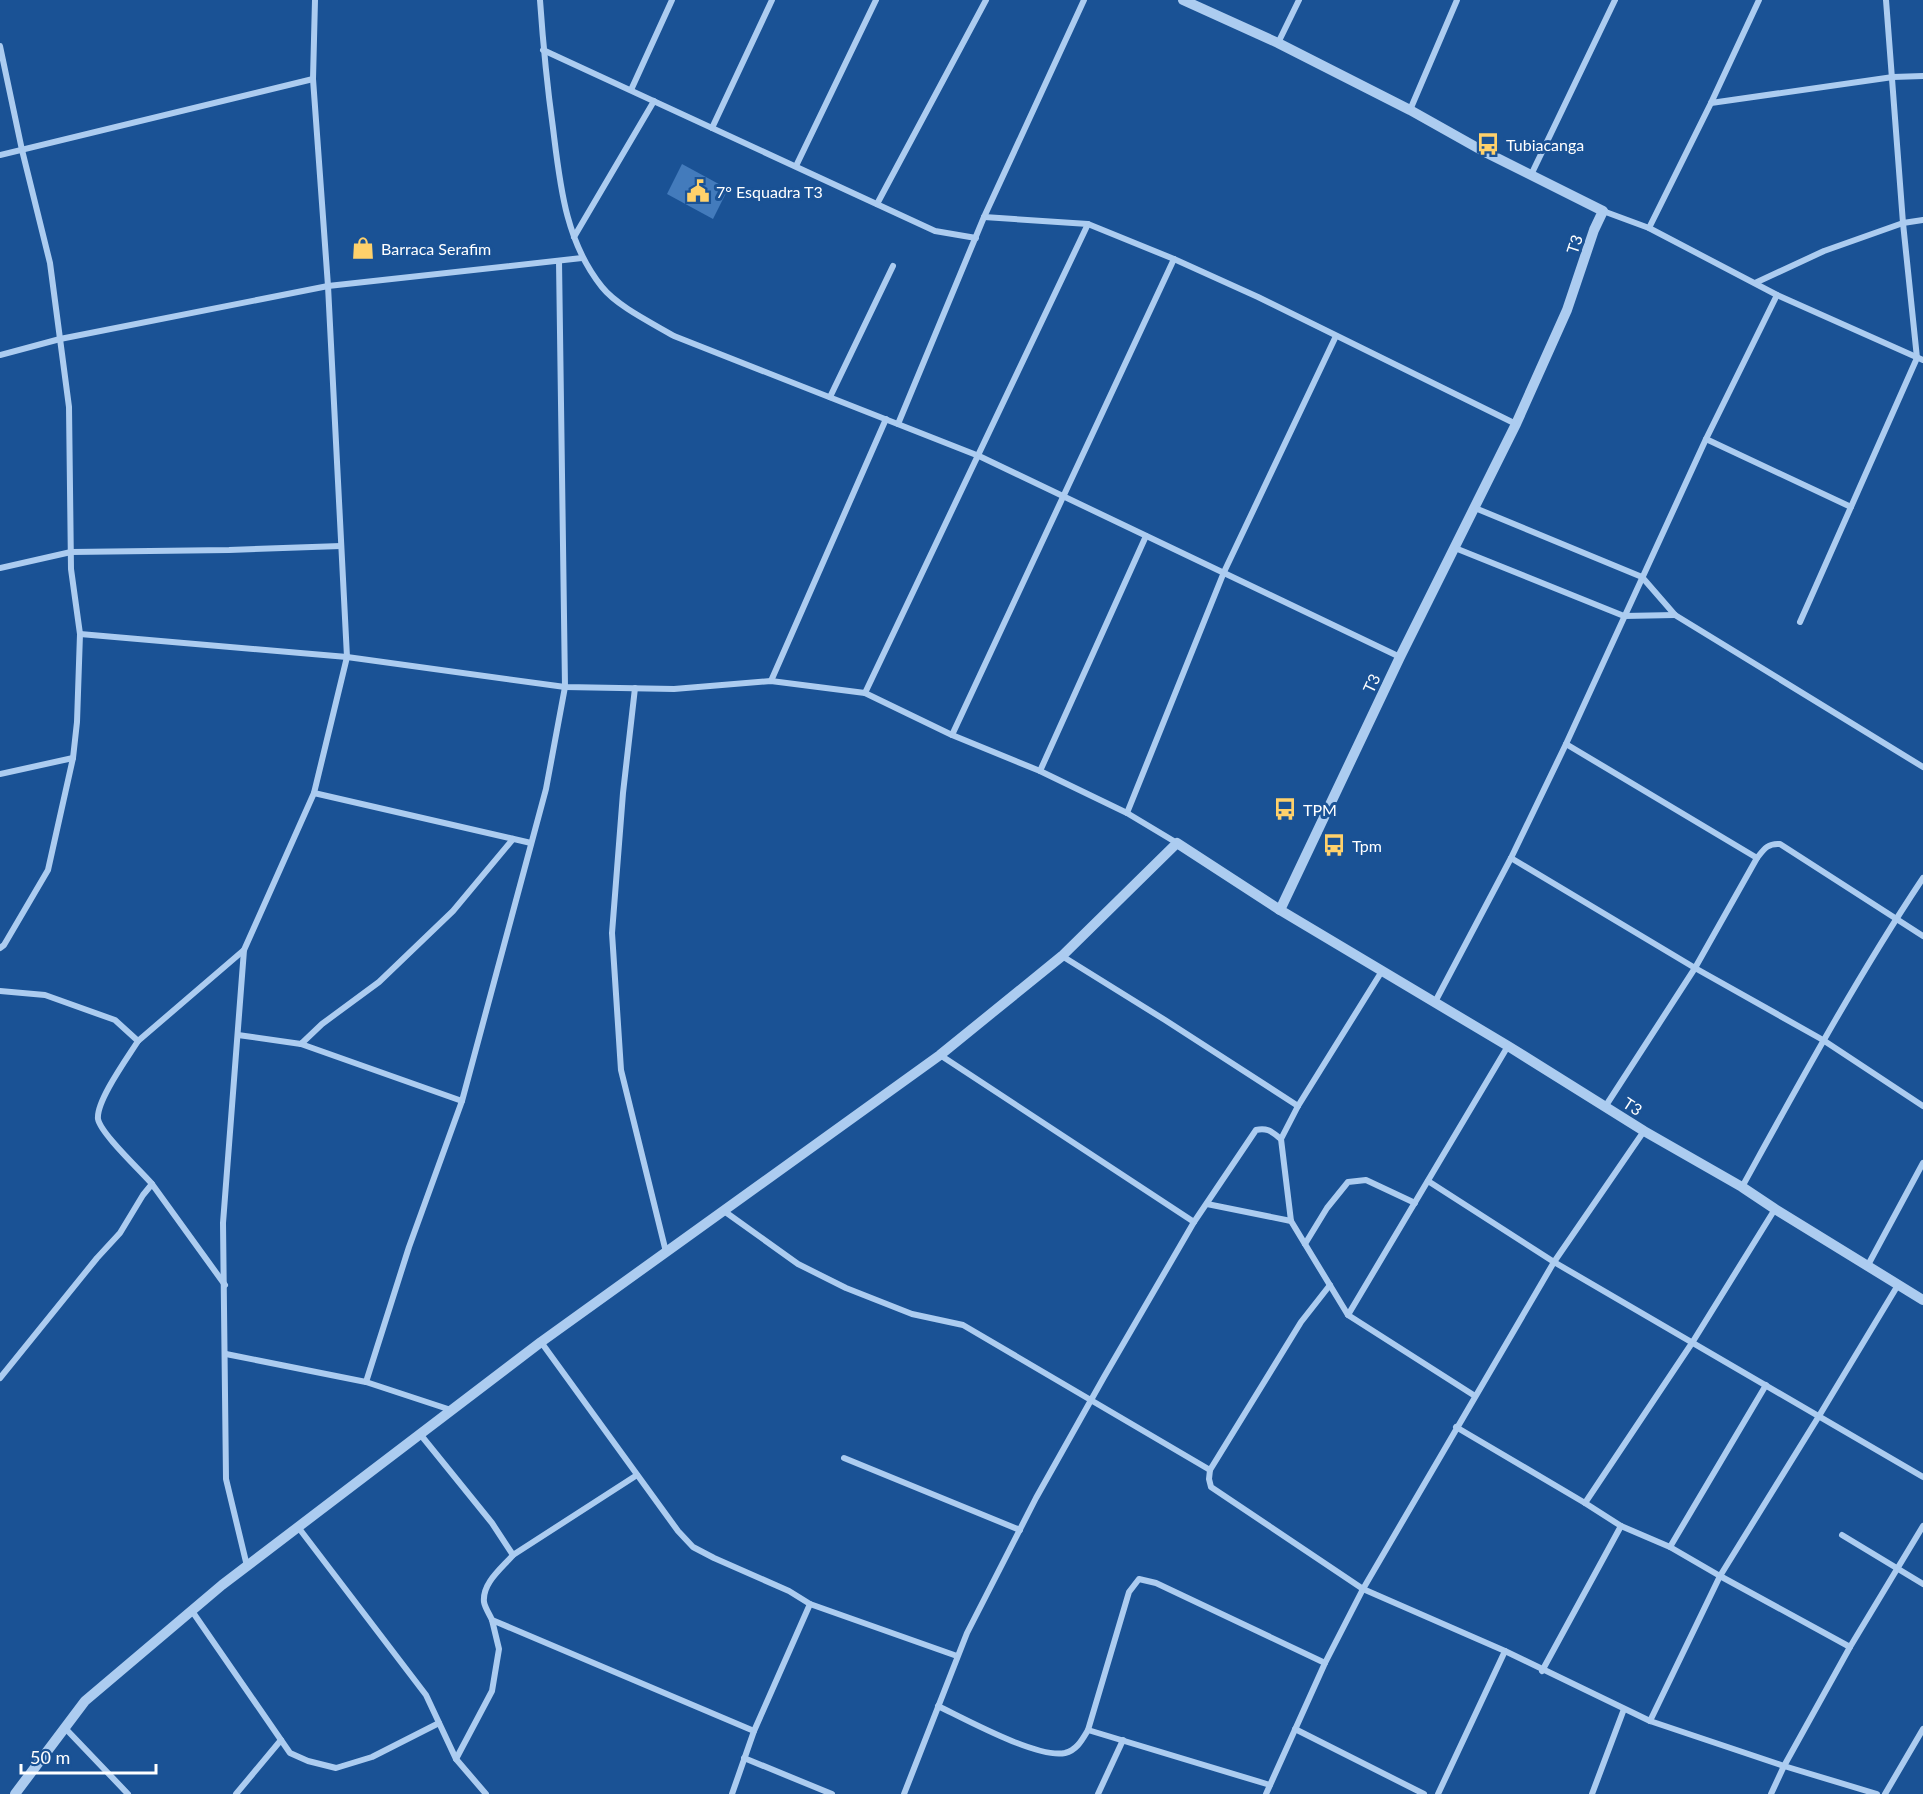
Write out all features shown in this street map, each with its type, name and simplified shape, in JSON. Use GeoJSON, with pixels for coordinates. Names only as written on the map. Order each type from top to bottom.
{"type":"FeatureCollection","features":[{"type":"Feature","properties":{"kind":"street"},"geometry":{"type":"LineString","coordinates":[[247,1566],[226,1479],[224,1223],[244,950],[314,793],[347,657],[328,286],[313,79],[315,0]]}},
{"type":"Feature","properties":{"kind":"street"},"geometry":{"type":"LineString","coordinates":[[540,0],[543,50],[567,219],[582,258],[603,289],[632,311],[674,336],[979,456],[1400,657]]}},
{"type":"Feature","properties":{"kind":"street"},"geometry":{"type":"LineString","coordinates":[[631,90],[672,0]]}},
{"type":"Feature","properties":{"kind":"street"},"geometry":{"type":"LineString","coordinates":[[712,128],[772,0]]}},
{"type":"Feature","properties":{"kind":"street"},"geometry":{"type":"LineString","coordinates":[[796,166],[876,0]]}},
{"type":"Feature","properties":{"kind":"street"},"geometry":{"type":"LineString","coordinates":[[877,204],[986,0]]}},
{"type":"Feature","properties":{"kind":"street"},"geometry":{"type":"LineString","coordinates":[[898,424],[984,218],[1084,0]]}},
{"type":"Feature","properties":{"kind":"street"},"geometry":{"type":"LineString","coordinates":[[1183,0],[1278,43],[1410,110],[1483,151],[1604,211],[1649,228],[1777,295],[1920,359]]}},
{"type":"Feature","properties":{"kind":"street"},"geometry":{"type":"LineString","coordinates":[[1278,43],[1299,0]]}},
{"type":"Feature","properties":{"kind":"street"},"geometry":{"type":"LineString","coordinates":[[1410,110],[1457,0]]}},
{"type":"Feature","properties":{"kind":"street"},"geometry":{"type":"LineString","coordinates":[[1532,175],[1616,0]]}},
{"type":"Feature","properties":{"kind":"street"},"geometry":{"type":"LineString","coordinates":[[1649,228],[1759,0]]}},
{"type":"Feature","properties":{"kind":"street"},"geometry":{"type":"LineString","coordinates":[[1800,622],[1920,359],[1903,223],[1886,0]]}},
{"type":"Feature","properties":{"kind":"street"},"geometry":{"type":"LineString","coordinates":[[0,46],[22,150],[50,263],[69,407],[71,569],[80,634],[77,722],[73,758],[48,870],[4,945],[0,948]]}},
{"type":"Feature","properties":{"kind":"street"},"geometry":{"type":"LineString","coordinates":[[543,50],[935,231],[976,238]]}},
{"type":"Feature","properties":{"kind":"street"},"geometry":{"type":"LineString","coordinates":[[1711,103],[1893,77],[1923,76]]}},
{"type":"Feature","properties":{"kind":"street"},"geometry":{"type":"LineString","coordinates":[[0,155],[313,79]]}},
{"type":"Feature","properties":{"kind":"street"},"geometry":{"type":"LineString","coordinates":[[574,237],[654,101]]}},
{"type":"Feature","properties":{"kind":"street","name":"T3"},"geometry":{"type":"LineString","coordinates":[[1604,211],[1594,230],[1567,310],[1516,424],[1400,657],[1280,909],[1644,1131],[1742,1187],[1923,1300]]}},
{"type":"Feature","properties":{"kind":"street"},"geometry":{"type":"LineString","coordinates":[[984,218],[1088,224],[1258,297],[1516,424]]}},
{"type":"Feature","properties":{"kind":"street"},"geometry":{"type":"LineString","coordinates":[[1755,283],[1824,251],[1903,223],[1923,220]]}},
{"type":"Feature","properties":{"kind":"street"},"geometry":{"type":"LineString","coordinates":[[865,693],[1088,224]]}},
{"type":"Feature","properties":{"kind":"street"},"geometry":{"type":"LineString","coordinates":[[0,355],[60,339],[328,286],[582,258]]}},
{"type":"Feature","properties":{"kind":"street"},"geometry":{"type":"LineString","coordinates":[[952,735],[1174,259]]}},
{"type":"Feature","properties":{"kind":"street"},"geometry":{"type":"LineString","coordinates":[[366,1382],[409,1246],[462,1101],[546,789],[565,687],[559,261]]}},
{"type":"Feature","properties":{"kind":"street"},"geometry":{"type":"LineString","coordinates":[[830,398],[893,266]]}},
{"type":"Feature","properties":{"kind":"street"},"geometry":{"type":"LineString","coordinates":[[1435,1002],[1511,858],[1706,439],[1777,295]]}},
{"type":"Feature","properties":{"kind":"street"},"geometry":{"type":"LineString","coordinates":[[1127,813],[1224,572],[1336,336]]}},
{"type":"Feature","properties":{"kind":"street"},"geometry":{"type":"LineString","coordinates":[[771,681],[886,419]]}},
{"type":"Feature","properties":{"kind":"street"},"geometry":{"type":"LineString","coordinates":[[1706,439],[1851,507]]}},
{"type":"Feature","properties":{"kind":"street"},"geometry":{"type":"LineString","coordinates":[[1475,508],[1642,577],[1675,615],[1923,767]]}},
{"type":"Feature","properties":{"kind":"street"},"geometry":{"type":"LineString","coordinates":[[1040,771],[1146,536]]}},
{"type":"Feature","properties":{"kind":"street"},"geometry":{"type":"LineString","coordinates":[[0,568],[71,552],[341,546]]}},
{"type":"Feature","properties":{"kind":"street"},"geometry":{"type":"LineString","coordinates":[[1455,548],[1624,616],[1675,615]]}},
{"type":"Feature","properties":{"kind":"street"},"geometry":{"type":"LineString","coordinates":[[80,634],[347,657],[565,687],[674,689],[771,681],[865,693],[952,735],[1040,771],[1127,813],[1280,909]]}},
{"type":"Feature","properties":{"kind":"street"},"geometry":{"type":"LineString","coordinates":[[635,688],[623,793],[612,933],[621,1070],[666,1252]]}},
{"type":"Feature","properties":{"kind":"street"},"geometry":{"type":"LineString","coordinates":[[1566,744],[1757,858]]}},
{"type":"Feature","properties":{"kind":"street"},"geometry":{"type":"LineString","coordinates":[[0,774],[73,758]]}},
{"type":"Feature","properties":{"kind":"street"},"geometry":{"type":"LineString","coordinates":[[314,793],[531,843]]}},
{"type":"Feature","properties":{"kind":"street"},"geometry":{"type":"LineString","coordinates":[[301,1044],[322,1024],[379,982],[453,911],[513,838]]}},
{"type":"Feature","properties":{"kind":"street"},"geometry":{"type":"LineString","coordinates":[[15,1794],[85,1701],[192,1611],[247,1566],[541,1342],[940,1055],[1062,957],[1177,843]]}},
{"type":"Feature","properties":{"kind":"street"},"geometry":{"type":"LineString","coordinates":[[1605,1107],[1695,968],[1757,858],[1765,847],[1772,843],[1780,844],[1923,936]]}},
{"type":"Feature","properties":{"kind":"street"},"geometry":{"type":"LineString","coordinates":[[1511,858],[1695,968],[1823,1040],[1923,1106]]}},
{"type":"Feature","properties":{"kind":"street"},"geometry":{"type":"LineString","coordinates":[[1742,1187],[1823,1040],[1896,918],[1923,878]]}},
{"type":"Feature","properties":{"kind":"street"},"geometry":{"type":"LineString","coordinates":[[225,1285],[152,1184],[105,1133],[98,1119],[103,1097],[138,1041],[244,950]]}},
{"type":"Feature","properties":{"kind":"street"},"geometry":{"type":"LineString","coordinates":[[1062,957],[1298,1106]]}},
{"type":"Feature","properties":{"kind":"street"},"geometry":{"type":"LineString","coordinates":[[1382,971],[1298,1106],[1281,1139],[1291,1221],[1348,1315],[1475,1396]]}},
{"type":"Feature","properties":{"kind":"street"},"geometry":{"type":"LineString","coordinates":[[0,992],[45,994],[115,1020],[138,1041]]}},
{"type":"Feature","properties":{"kind":"street"},"geometry":{"type":"LineString","coordinates":[[238,1035],[301,1044],[462,1101]]}},
{"type":"Feature","properties":{"kind":"street"},"geometry":{"type":"LineString","coordinates":[[1348,1315],[1508,1046]]}},
{"type":"Feature","properties":{"kind":"street"},"geometry":{"type":"LineString","coordinates":[[940,1055],[1194,1222]]}},
{"type":"Feature","properties":{"kind":"street"},"geometry":{"type":"LineString","coordinates":[[904,1794],[967,1633],[1091,1400],[1194,1222],[1256,1130],[1263,1128],[1269,1130],[1281,1139]]}},
{"type":"Feature","properties":{"kind":"street"},"geometry":{"type":"LineString","coordinates":[[1266,1794],[1325,1663],[1363,1589],[1554,1262],[1644,1131]]}},
{"type":"Feature","properties":{"kind":"street"},"geometry":{"type":"LineString","coordinates":[[1868,1265],[1923,1163]]}},
{"type":"Feature","properties":{"kind":"street"},"geometry":{"type":"LineString","coordinates":[[1305,1244],[1327,1208],[1348,1182],[1366,1180],[1414,1203]]}},
{"type":"Feature","properties":{"kind":"street"},"geometry":{"type":"LineString","coordinates":[[1428,1181],[1554,1262],[1923,1477]]}},
{"type":"Feature","properties":{"kind":"street"},"geometry":{"type":"LineString","coordinates":[[0,1378],[120,1233],[152,1184]]}},
{"type":"Feature","properties":{"kind":"street"},"geometry":{"type":"LineString","coordinates":[[1207,1203],[1291,1221]]}},
{"type":"Feature","properties":{"kind":"street"},"geometry":{"type":"LineString","coordinates":[[1585,1503],[1692,1343],[1775,1209]]}},
{"type":"Feature","properties":{"kind":"street"},"geometry":{"type":"LineString","coordinates":[[724,1211],[798,1264],[846,1288],[912,1314],[963,1325],[1210,1470]]}},
{"type":"Feature","properties":{"kind":"street"},"geometry":{"type":"LineString","coordinates":[[1330,1285],[1301,1322],[1210,1470],[1211,1488],[1363,1589],[1505,1651],[1542,1671],[1650,1721],[1784,1766],[1877,1794]]}},
{"type":"Feature","properties":{"kind":"street"},"geometry":{"type":"LineString","coordinates":[[1650,1721],[1720,1576],[1898,1285]]}},
{"type":"Feature","properties":{"kind":"street"},"geometry":{"type":"LineString","coordinates":[[541,1342],[678,1531],[693,1547],[789,1591],[810,1604],[957,1656]]}},
{"type":"Feature","properties":{"kind":"street"},"geometry":{"type":"LineString","coordinates":[[226,1354],[366,1382],[451,1410]]}},
{"type":"Feature","properties":{"kind":"street"},"geometry":{"type":"LineString","coordinates":[[1670,1547],[1766,1385]]}},
{"type":"Feature","properties":{"kind":"street"},"geometry":{"type":"LineString","coordinates":[[1456,1427],[1621,1526],[1670,1547],[1850,1647]]}},
{"type":"Feature","properties":{"kind":"street"},"geometry":{"type":"LineString","coordinates":[[420,1434],[492,1523],[513,1555]]}},
{"type":"Feature","properties":{"kind":"street"},"geometry":{"type":"LineString","coordinates":[[844,1458],[1020,1530]]}},
{"type":"Feature","properties":{"kind":"street"},"geometry":{"type":"LineString","coordinates":[[456,1759],[492,1691],[499,1649],[492,1620],[484,1603],[485,1591],[491,1581],[513,1555],[637,1475]]}},
{"type":"Feature","properties":{"kind":"street"},"geometry":{"type":"LineString","coordinates":[[1542,1671],[1621,1526]]}},
{"type":"Feature","properties":{"kind":"street"},"geometry":{"type":"LineString","coordinates":[[1772,1794],[1784,1766],[1850,1647],[1923,1526]]}},
{"type":"Feature","properties":{"kind":"street"},"geometry":{"type":"LineString","coordinates":[[298,1527],[426,1695],[456,1759],[486,1794]]}},
{"type":"Feature","properties":{"kind":"street"},"geometry":{"type":"LineString","coordinates":[[1842,1536],[1923,1584]]}},
{"type":"Feature","properties":{"kind":"street"},"geometry":{"type":"LineString","coordinates":[[938,1706],[1021,1744],[1044,1752],[1066,1753],[1079,1745],[1088,1730],[1129,1592],[1139,1579],[1156,1583],[1325,1663]]}},
{"type":"Feature","properties":{"kind":"street"},"geometry":{"type":"LineString","coordinates":[[732,1794],[754,1731],[810,1604]]}},
{"type":"Feature","properties":{"kind":"street"},"geometry":{"type":"LineString","coordinates":[[192,1611],[290,1753],[308,1761],[336,1768],[372,1757],[439,1723]]}},
{"type":"Feature","properties":{"kind":"street"},"geometry":{"type":"LineString","coordinates":[[492,1620],[754,1731]]}},
{"type":"Feature","properties":{"kind":"street"},"geometry":{"type":"LineString","coordinates":[[1438,1794],[1505,1651]]}},
{"type":"Feature","properties":{"kind":"street"},"geometry":{"type":"LineString","coordinates":[[1592,1794],[1624,1709]]}},
{"type":"Feature","properties":{"kind":"street"},"geometry":{"type":"LineString","coordinates":[[65,1728],[128,1794]]}},
{"type":"Feature","properties":{"kind":"street"},"geometry":{"type":"LineString","coordinates":[[1295,1729],[1424,1794]]}},
{"type":"Feature","properties":{"kind":"street"},"geometry":{"type":"LineString","coordinates":[[1885,1794],[1923,1729]]}},
{"type":"Feature","properties":{"kind":"street"},"geometry":{"type":"LineString","coordinates":[[1088,1730],[1270,1785]]}},
{"type":"Feature","properties":{"kind":"street"},"geometry":{"type":"LineString","coordinates":[[236,1794],[281,1740]]}},
{"type":"Feature","properties":{"kind":"street"},"geometry":{"type":"LineString","coordinates":[[1098,1794],[1123,1740]]}},
{"type":"Feature","properties":{"kind":"street"},"geometry":{"type":"LineString","coordinates":[[744,1758],[832,1794]]}},
{"type":"Feature","properties":{"kind":"building","name":"7° Esquadra T3"},"geometry":{"type":"Polygon","coordinates":[[[682,164],[728,189],[713,219],[667,194],[682,164]]]}},
{"type":"Feature","properties":{"kind":"place","name":"Tubiacanga"},"geometry":{"type":"Point","coordinates":[1488,144]}},
{"type":"Feature","properties":{"kind":"place","name":"7° Esquadra T3"},"geometry":{"type":"Point","coordinates":[698,191]}},
{"type":"Feature","properties":{"kind":"place","name":"Barraca Serafim"},"geometry":{"type":"Point","coordinates":[363,248]}},
{"type":"Feature","properties":{"kind":"place","name":"TPM"},"geometry":{"type":"Point","coordinates":[1285,809]}},
{"type":"Feature","properties":{"kind":"place","name":"Tpm"},"geometry":{"type":"Point","coordinates":[1334,845]}}]}
